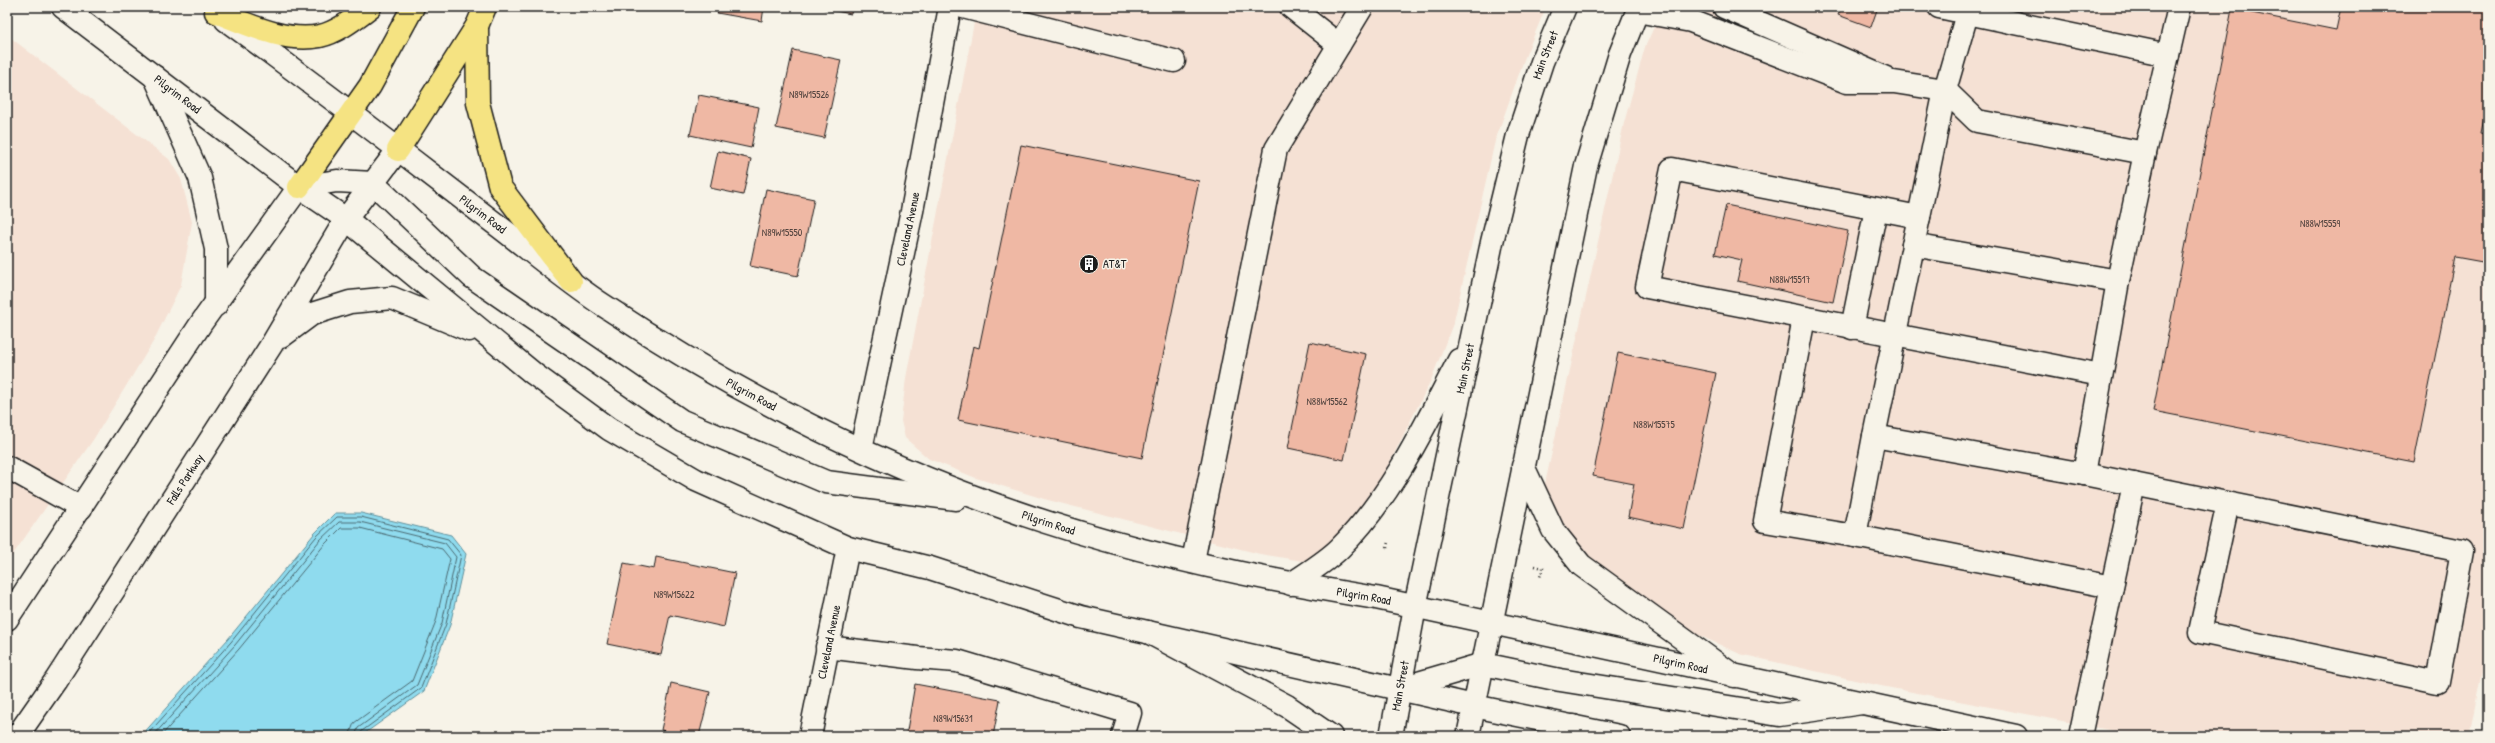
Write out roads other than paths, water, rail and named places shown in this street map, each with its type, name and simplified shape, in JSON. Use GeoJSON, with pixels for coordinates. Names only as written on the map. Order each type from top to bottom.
{"type":"FeatureCollection","features":[{"type":"Feature","properties":{"kind":"highway"},"geometry":{"type":"LineString","coordinates":[[213,10],[258,28],[305,37],[318,36],[341,27],[370,7]]}},
{"type":"Feature","properties":{"kind":"highway"},"geometry":{"type":"LineString","coordinates":[[299,187],[352,114],[380,70],[413,7]]}},
{"type":"Feature","properties":{"kind":"highway"},"geometry":{"type":"LineString","coordinates":[[398,150],[481,16]]}},
{"type":"Feature","properties":{"kind":"highway"},"geometry":{"type":"LineString","coordinates":[[481,16],[478,103],[500,187],[572,281]]}},
{"type":"Feature","properties":{"kind":"street","name":"Pilgrim Road"},"geometry":{"type":"LineString","coordinates":[[63,7],[299,187],[346,219],[487,337],[584,411],[629,441],[696,480],[848,548],[930,568],[1081,617],[1401,688],[1566,731],[1619,736]]}},
{"type":"Feature","properties":{"kind":"street","name":"Cleveland Avenue"},"geometry":{"type":"LineString","coordinates":[[861,449],[912,211],[950,7]]}},
{"type":"Feature","properties":{"kind":"street"},"geometry":{"type":"LineString","coordinates":[[963,7],[1174,61]]}},
{"type":"Feature","properties":{"kind":"street"},"geometry":{"type":"LineString","coordinates":[[1291,7],[1339,45]]}},
{"type":"Feature","properties":{"kind":"street"},"geometry":{"type":"LineString","coordinates":[[1193,561],[1276,148],[1362,7]]}},
{"type":"Feature","properties":{"kind":"street","name":"Main Street"},"geometry":{"type":"LineString","coordinates":[[1391,736],[1415,607],[1471,336],[1518,135],[1542,62],[1565,7]]}},
{"type":"Feature","properties":{"kind":"street"},"geometry":{"type":"LineString","coordinates":[[1724,7],[1894,82]]}},
{"type":"Feature","properties":{"kind":"street"},"geometry":{"type":"LineString","coordinates":[[1939,7],[1968,10],[2168,55]]}},
{"type":"Feature","properties":{"kind":"street"},"geometry":{"type":"LineString","coordinates":[[2084,474],[2118,281],[2145,153],[2179,7]]}},
{"type":"Feature","properties":{"kind":"street"},"geometry":{"type":"LineString","coordinates":[[1468,736],[1586,166],[1620,54],[1638,9],[1691,21],[1847,82],[1894,82],[1945,90],[1977,121],[2145,153]]}},
{"type":"Feature","properties":{"kind":"street","name":"Pilgrim Road"},"geometry":{"type":"LineString","coordinates":[[213,10],[601,304],[743,390],[861,449],[988,502],[1126,545],[1292,584],[1415,607],[2016,736]]}},
{"type":"Feature","properties":{"kind":"street"},"geometry":{"type":"LineString","coordinates":[[1855,536],[1894,336],[1945,90],[1968,10]]}},
{"type":"Feature","properties":{"kind":"street"},"geometry":{"type":"LineString","coordinates":[[155,76],[200,178],[216,249],[216,305]]}},
{"type":"Feature","properties":{"kind":"street","name":"Falls Parkway"},"geometry":{"type":"LineString","coordinates":[[17,736],[56,680],[272,344],[346,219],[398,150]]}},
{"type":"Feature","properties":{"kind":"street"},"geometry":{"type":"LineString","coordinates":[[1919,217],[1672,169],[1647,288],[2101,375]]}},
{"type":"Feature","properties":{"kind":"street"},"geometry":{"type":"LineString","coordinates":[[7,619],[216,305],[299,187],[337,181],[373,183],[472,277],[682,421],[826,482],[988,502]]}},
{"type":"Feature","properties":{"kind":"street"},"geometry":{"type":"LineString","coordinates":[[1852,328],[1876,209]]}},
{"type":"Feature","properties":{"kind":"street"},"geometry":{"type":"LineString","coordinates":[[1913,245],[2118,281]]}},
{"type":"Feature","properties":{"kind":"street"},"geometry":{"type":"LineString","coordinates":[[272,344],[312,314],[350,302],[392,298],[487,337]]}},
{"type":"Feature","properties":{"kind":"street"},"geometry":{"type":"LineString","coordinates":[[1804,318],[1765,520],[1855,536],[2112,587]]}},
{"type":"Feature","properties":{"kind":"street"},"geometry":{"type":"LineString","coordinates":[[1292,584],[1340,548],[1370,512],[1415,446],[1471,336]]}},
{"type":"Feature","properties":{"kind":"street"},"geometry":{"type":"LineString","coordinates":[[1874,436],[2228,502],[2462,551],[2438,682],[2200,632],[2228,502]]}},
{"type":"Feature","properties":{"kind":"street"},"geometry":{"type":"LineString","coordinates":[[7,466],[81,508]]}},
{"type":"Feature","properties":{"kind":"street"},"geometry":{"type":"LineString","coordinates":[[1523,466],[1553,530],[1581,565],[1734,676]]}},
{"type":"Feature","properties":{"kind":"street"},"geometry":{"type":"LineString","coordinates":[[2080,736],[2134,484]]}},
{"type":"Feature","properties":{"kind":"street","name":"Cleveland Avenue"},"geometry":{"type":"LineString","coordinates":[[810,736],[848,548]]}},
{"type":"Feature","properties":{"kind":"street"},"geometry":{"type":"LineString","coordinates":[[1148,632],[1287,706],[1331,736]]}},
{"type":"Feature","properties":{"kind":"street"},"geometry":{"type":"LineString","coordinates":[[827,647],[917,658],[957,661],[1130,713],[1123,736]]}},
{"type":"Feature","properties":{"kind":"street"},"geometry":{"type":"LineString","coordinates":[[1401,688],[1483,664],[1560,680],[1779,715],[1862,703]]}},
{"type":"Feature","properties":{"kind":"water"},"geometry":{"type":"Polygon","coordinates":[[[335,513],[361,513],[451,535],[466,554],[450,625],[424,691],[361,736],[141,736],[228,639],[314,534],[335,513]]]}},
{"type":"Feature","properties":{"kind":"place","name":"AT&T"},"geometry":{"type":"Point","coordinates":[1089,264]}}]}
